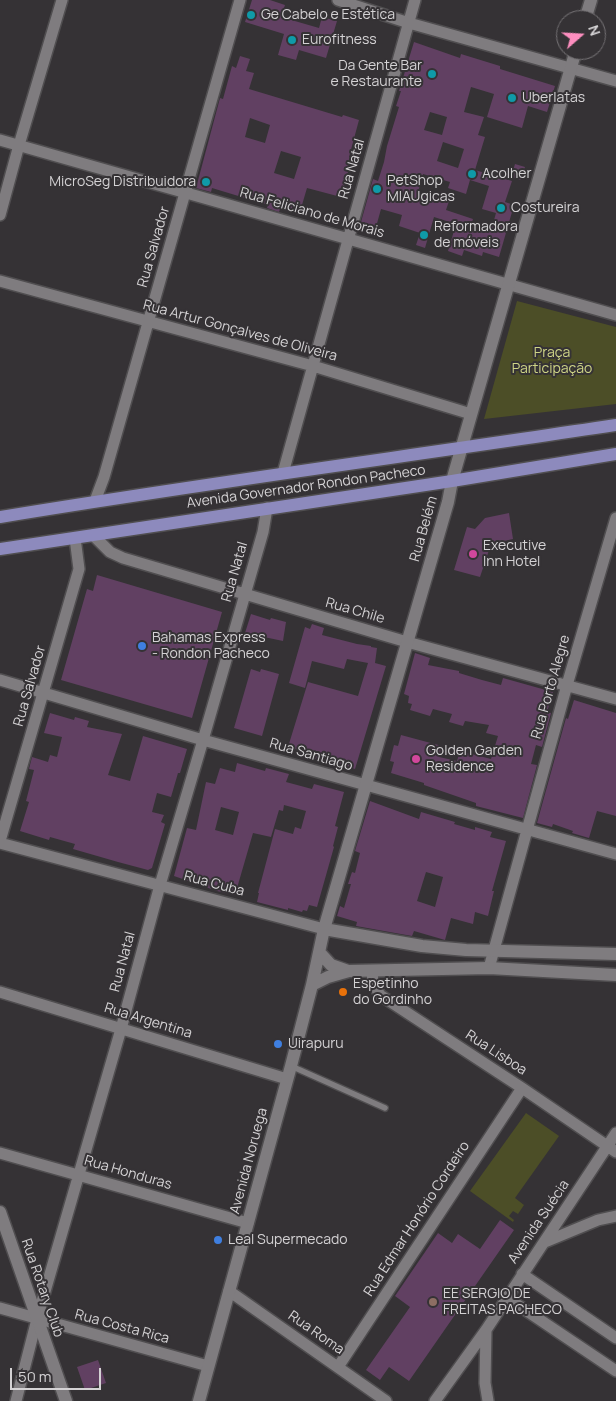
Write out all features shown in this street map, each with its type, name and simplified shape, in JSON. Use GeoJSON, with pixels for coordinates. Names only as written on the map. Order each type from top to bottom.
{"type":"FeatureCollection","features":[{"type":"Feature","properties":{"kind":"main road","name":"Avenida Governador Rondon Pacheco"},"geometry":{"type":"LineString","coordinates":[[0,517],[285,467],[461,448],[616,425]]}},
{"type":"Feature","properties":{"kind":"main road","name":"Avenida Governador Rondon Pacheco"},"geometry":{"type":"LineString","coordinates":[[0,549],[452,481],[616,454]]}},
{"type":"Feature","properties":{"kind":"street"},"geometry":{"type":"LineString","coordinates":[[0,215],[62,0]]}},
{"type":"Feature","properties":{"kind":"street","name":"Rua Salvador"},"geometry":{"type":"LineString","coordinates":[[95,501],[103,480],[240,0]]}},
{"type":"Feature","properties":{"kind":"street"},"geometry":{"type":"LineString","coordinates":[[338,0],[409,23],[616,81]]}},
{"type":"Feature","properties":{"kind":"street","name":"Rua Natal"},"geometry":{"type":"LineString","coordinates":[[285,467],[415,0]]}},
{"type":"Feature","properties":{"kind":"street","name":"Rua Belém"},"geometry":{"type":"LineString","coordinates":[[324,929],[573,60]]}},
{"type":"Feature","properties":{"kind":"street","name":"Rua Feliciano de Morais"},"geometry":{"type":"LineString","coordinates":[[0,140],[616,315]]}},
{"type":"Feature","properties":{"kind":"street","name":"Rua Artur Gonçalves de Oliveira"},"geometry":{"type":"LineString","coordinates":[[0,281],[313,366],[471,414]]}},
{"type":"Feature","properties":{"kind":"street","name":"Rua Natal"},"geometry":{"type":"LineString","coordinates":[[16,1401],[37,1319],[121,1029],[160,885],[263,532],[267,508]]}},
{"type":"Feature","properties":{"kind":"street","name":"Rua Porto Alegre"},"geometry":{"type":"LineString","coordinates":[[489,968],[526,830],[616,518]]}},
{"type":"Feature","properties":{"kind":"street","name":"Rua Chile"},"geometry":{"type":"LineString","coordinates":[[93,535],[110,552],[123,558],[407,642],[616,699]]}},
{"type":"Feature","properties":{"kind":"street","name":"Rua Salvador"},"geometry":{"type":"LineString","coordinates":[[0,842],[79,569],[75,538]]}},
{"type":"Feature","properties":{"kind":"street","name":"Rua Santiago"},"geometry":{"type":"LineString","coordinates":[[0,680],[203,740],[616,854]]}},
{"type":"Feature","properties":{"kind":"street","name":"Rua Cuba"},"geometry":{"type":"LineString","coordinates":[[0,842],[324,929],[422,946],[616,954]]}},
{"type":"Feature","properties":{"kind":"street","name":"Avenida Noruega"},"geometry":{"type":"LineString","coordinates":[[199,1401],[291,1066],[320,953],[324,929]]}},
{"type":"Feature","properties":{"kind":"street"},"geometry":{"type":"LineString","coordinates":[[320,953],[331,965],[349,971]]}},
{"type":"Feature","properties":{"kind":"street"},"geometry":{"type":"LineString","coordinates":[[312,985],[328,976],[349,971],[489,968],[616,975]]}},
{"type":"Feature","properties":{"kind":"street","name":"Rua Lisboa"},"geometry":{"type":"LineString","coordinates":[[372,971],[373,983],[380,995],[611,1149]]}},
{"type":"Feature","properties":{"kind":"street","name":"Rua Argentina"},"geometry":{"type":"LineString","coordinates":[[0,992],[287,1079]]}},
{"type":"Feature","properties":{"kind":"street","name":"Rua Edmar Honório Cordeiro"},"geometry":{"type":"LineString","coordinates":[[338,1367],[522,1088]]}},
{"type":"Feature","properties":{"kind":"street","name":"Avenida Suécia"},"geometry":{"type":"LineString","coordinates":[[435,1401],[611,1149],[616,1133]]}},
{"type":"Feature","properties":{"kind":"street","name":"Rua Honduras"},"geometry":{"type":"LineString","coordinates":[[0,1153],[248,1223]]}},
{"type":"Feature","properties":{"kind":"street","name":"Rua Rotary Club"},"geometry":{"type":"LineString","coordinates":[[0,1212],[66,1401]]}},
{"type":"Feature","properties":{"kind":"street"},"geometry":{"type":"LineString","coordinates":[[545,1242],[598,1220],[616,1216]]}},
{"type":"Feature","properties":{"kind":"street"},"geometry":{"type":"LineString","coordinates":[[522,1274],[616,1338]]}},
{"type":"Feature","properties":{"kind":"street","name":"Rua Roma"},"geometry":{"type":"LineString","coordinates":[[229,1291],[386,1401]]}},
{"type":"Feature","properties":{"kind":"street"},"geometry":{"type":"LineString","coordinates":[[506,1297],[616,1371]]}},
{"type":"Feature","properties":{"kind":"street","name":"Rua Costa Rica"},"geometry":{"type":"LineString","coordinates":[[0,1308],[208,1366]]}},
{"type":"Feature","properties":{"kind":"street"},"geometry":{"type":"LineString","coordinates":[[486,1330],[485,1383],[488,1401]]}},
{"type":"Feature","properties":{"kind":"lane"},"geometry":{"type":"LineString","coordinates":[[291,1066],[384,1108]]}},
{"type":"Feature","properties":{"kind":"green space","name":"Praça Participação"},"geometry":{"type":"Polygon","coordinates":[[[517,301],[616,327],[616,404],[484,419],[517,301]]]}},
{"type":"Feature","properties":{"kind":"green space"},"geometry":{"type":"Polygon","coordinates":[[[526,1113],[559,1136],[515,1198],[524,1205],[518,1214],[513,1211],[509,1216],[514,1220],[513,1222],[470,1191],[526,1113]]]}},
{"type":"Feature","properties":{"kind":"building"},"geometry":{"type":"Polygon","coordinates":[[[252,0],[270,0],[285,5],[281,17],[319,28],[322,17],[337,21],[326,58],[299,50],[296,60],[278,55],[284,34],[245,22],[252,0]]]}},
{"type":"Feature","properties":{"kind":"building"},"geometry":{"type":"Polygon","coordinates":[[[414,42],[460,58],[461,54],[500,66],[500,69],[555,86],[547,112],[528,106],[522,128],[487,117],[494,94],[471,87],[464,112],[484,117],[478,135],[485,137],[475,170],[512,181],[505,202],[514,205],[499,257],[483,252],[482,256],[464,250],[462,256],[448,251],[456,224],[434,217],[425,248],[416,245],[420,233],[399,226],[402,215],[381,209],[376,227],[361,222],[373,179],[378,181],[384,162],[399,107],[396,106],[401,91],[399,91],[414,42]],[[430,112],[424,130],[442,135],[447,117],[430,112]],[[443,142],[437,161],[458,168],[464,149],[443,142]],[[423,174],[418,192],[449,201],[446,210],[473,219],[471,225],[491,231],[496,213],[482,209],[489,186],[470,180],[466,194],[448,188],[450,182],[423,174]]]}},
{"type":"Feature","properties":{"kind":"building"},"geometry":{"type":"Polygon","coordinates":[[[240,56],[250,59],[246,71],[254,73],[249,89],[342,117],[343,115],[359,120],[349,157],[352,158],[341,197],[307,188],[299,215],[280,209],[279,212],[267,208],[268,205],[212,188],[211,192],[196,188],[220,98],[223,99],[232,66],[236,68],[240,56]],[[250,118],[245,137],[265,143],[270,125],[250,118]],[[281,151],[274,173],[294,179],[301,157],[281,151]]]}},
{"type":"Feature","properties":{"kind":"building"},"geometry":{"type":"Polygon","coordinates":[[[515,164],[525,167],[521,180],[511,177],[515,164]]]}},
{"type":"Feature","properties":{"kind":"building","name":"Executive Inn Hotel"},"geometry":{"type":"Polygon","coordinates":[[[509,513],[513,539],[491,544],[480,577],[454,570],[467,527],[475,529],[485,518],[509,513]]]}},
{"type":"Feature","properties":{"kind":"building","name":"Bahamas Express - Rondon Pacheco"},"geometry":{"type":"Polygon","coordinates":[[[97,575],[222,612],[192,718],[61,680],[87,589],[93,591],[97,575]]]}},
{"type":"Feature","properties":{"kind":"building"},"geometry":{"type":"Polygon","coordinates":[[[251,614],[270,620],[271,618],[286,622],[283,641],[245,633],[251,614]]]}},
{"type":"Feature","properties":{"kind":"building"},"geometry":{"type":"Polygon","coordinates":[[[312,624],[324,628],[322,635],[377,648],[375,663],[386,666],[355,769],[341,764],[305,757],[306,752],[288,747],[308,682],[358,696],[368,663],[347,659],[344,669],[312,661],[305,688],[289,683],[305,627],[310,629],[312,624]]]}},
{"type":"Feature","properties":{"kind":"building"},"geometry":{"type":"Polygon","coordinates":[[[415,653],[430,658],[428,665],[459,671],[459,673],[501,685],[503,678],[553,692],[547,712],[551,713],[542,747],[536,745],[531,764],[537,765],[523,818],[476,806],[476,803],[424,785],[424,783],[391,773],[394,762],[390,761],[394,745],[398,746],[401,735],[442,746],[439,757],[457,761],[460,751],[491,759],[498,736],[486,733],[489,725],[465,721],[463,726],[449,722],[452,714],[433,709],[430,716],[410,710],[412,704],[408,703],[409,696],[404,694],[415,653]]]}},
{"type":"Feature","properties":{"kind":"building"},"geometry":{"type":"Polygon","coordinates":[[[251,669],[260,672],[261,669],[279,674],[262,736],[234,728],[251,669]]]}},
{"type":"Feature","properties":{"kind":"building"},"geometry":{"type":"Polygon","coordinates":[[[574,700],[616,713],[616,816],[597,811],[589,838],[572,833],[573,831],[553,824],[552,827],[537,823],[566,718],[568,719],[574,700]]]}},
{"type":"Feature","properties":{"kind":"building"},"geometry":{"type":"Polygon","coordinates":[[[50,713],[74,720],[75,717],[89,721],[87,727],[122,734],[108,775],[130,781],[143,736],[187,749],[171,797],[157,793],[152,812],[164,815],[161,822],[165,824],[152,868],[148,870],[118,862],[73,849],[75,844],[50,837],[49,840],[20,831],[29,802],[26,801],[34,770],[29,769],[32,757],[48,762],[50,755],[57,757],[62,737],[44,733],[50,713]]]}},
{"type":"Feature","properties":{"kind":"building"},"geometry":{"type":"Polygon","coordinates":[[[237,763],[265,771],[266,768],[289,774],[286,782],[312,789],[314,784],[344,792],[335,826],[338,827],[334,847],[317,907],[309,905],[307,911],[303,910],[302,912],[257,902],[275,829],[293,834],[295,827],[301,829],[306,811],[284,805],[283,811],[279,810],[271,837],[253,833],[235,895],[217,891],[174,876],[187,828],[196,830],[206,782],[215,784],[220,768],[235,772],[237,763]],[[221,807],[215,830],[233,835],[239,812],[221,807]]]}},
{"type":"Feature","properties":{"kind":"building"},"geometry":{"type":"Polygon","coordinates":[[[370,801],[419,819],[421,812],[475,830],[475,827],[492,832],[490,837],[506,841],[492,891],[494,891],[488,916],[475,912],[473,924],[451,918],[445,940],[414,931],[412,936],[356,926],[357,922],[337,916],[340,906],[344,908],[351,884],[348,884],[352,872],[355,873],[360,853],[355,851],[370,801]],[[426,872],[417,901],[435,907],[443,877],[426,872]]]}},
{"type":"Feature","properties":{"kind":"building","name":"EE SERGIO DE FREITAS PACHECO"},"geometry":{"type":"Polygon","coordinates":[[[500,1220],[514,1230],[409,1381],[389,1367],[380,1380],[366,1370],[410,1307],[395,1296],[438,1233],[452,1243],[458,1234],[480,1249],[500,1220]]]}},
{"type":"Feature","properties":{"kind":"building"},"geometry":{"type":"Polygon","coordinates":[[[98,1360],[106,1383],[85,1390],[77,1367],[98,1360]]]}},
{"type":"Feature","properties":{"kind":"place","name":"Ge Cabelo e Estética"},"geometry":{"type":"Point","coordinates":[251,15]}},
{"type":"Feature","properties":{"kind":"place","name":"Eurofitness"},"geometry":{"type":"Point","coordinates":[292,40]}},
{"type":"Feature","properties":{"kind":"place","name":"Da Gente Bar e Restaurante"},"geometry":{"type":"Point","coordinates":[432,74]}},
{"type":"Feature","properties":{"kind":"place","name":"Uberlatas"},"geometry":{"type":"Point","coordinates":[512,98]}},
{"type":"Feature","properties":{"kind":"place","name":"Acolher"},"geometry":{"type":"Point","coordinates":[472,174]}},
{"type":"Feature","properties":{"kind":"place","name":"MicroSeg Distribuidora"},"geometry":{"type":"Point","coordinates":[206,182]}},
{"type":"Feature","properties":{"kind":"place","name":"PetShop MIAUgicas"},"geometry":{"type":"Point","coordinates":[377,189]}},
{"type":"Feature","properties":{"kind":"place","name":"Costureira"},"geometry":{"type":"Point","coordinates":[501,208]}},
{"type":"Feature","properties":{"kind":"place","name":"Reformadora de móveis"},"geometry":{"type":"Point","coordinates":[424,235]}},
{"type":"Feature","properties":{"kind":"place","name":"Executive Inn Hotel"},"geometry":{"type":"Point","coordinates":[473,554]}},
{"type":"Feature","properties":{"kind":"place","name":"Bahamas Express - Rondon Pacheco"},"geometry":{"type":"Point","coordinates":[142,646]}},
{"type":"Feature","properties":{"kind":"place","name":"Golden Garden Residence"},"geometry":{"type":"Point","coordinates":[416,759]}},
{"type":"Feature","properties":{"kind":"place","name":"Espetinho do Gordinho"},"geometry":{"type":"Point","coordinates":[343,992]}},
{"type":"Feature","properties":{"kind":"place","name":"Uirapuru"},"geometry":{"type":"Point","coordinates":[278,1044]}},
{"type":"Feature","properties":{"kind":"place","name":"Leal Supermecado"},"geometry":{"type":"Point","coordinates":[218,1240]}},
{"type":"Feature","properties":{"kind":"place","name":"EE SERGIO DE FREITAS PACHECO"},"geometry":{"type":"Point","coordinates":[433,1302]}}]}
